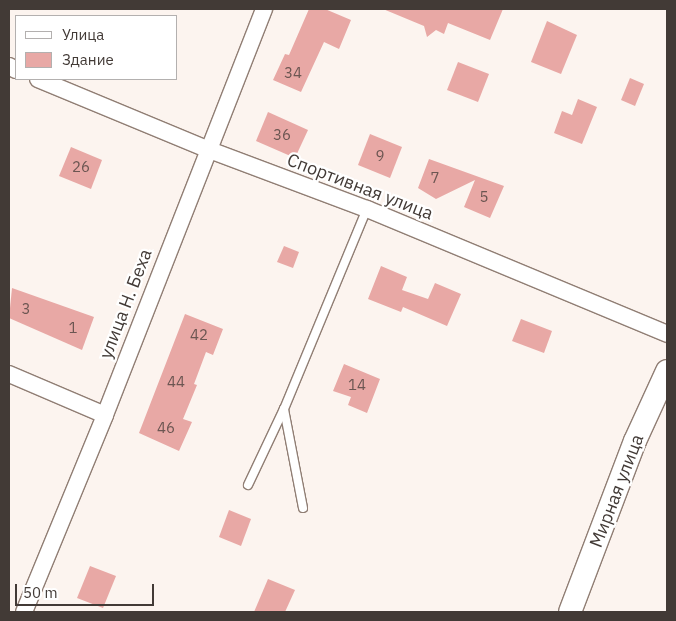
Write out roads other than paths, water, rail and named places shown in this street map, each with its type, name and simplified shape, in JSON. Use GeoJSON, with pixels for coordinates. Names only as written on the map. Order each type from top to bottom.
{"type":"FeatureCollection","features":[{"type":"Feature","properties":{"kind":"street","name":"улица Н. Беха"},"geometry":{"type":"LineString","coordinates":[[24,612],[105,415],[207,149],[264,9]]}},
{"type":"Feature","properties":{"kind":"street","name":"Спортивная улица"},"geometry":{"type":"LineString","coordinates":[[40,80],[207,149],[367,210],[667,334]]}},
{"type":"Feature","properties":{"kind":"street","name":"Мирная улица"},"geometry":{"type":"LineString","coordinates":[[570,612],[635,441],[667,371]]}},
{"type":"Feature","properties":{"kind":"street"},"geometry":{"type":"LineString","coordinates":[[9,374],[105,415]]}},
{"type":"Feature","properties":{"kind":"lane"},"geometry":{"type":"LineString","coordinates":[[248,485],[284,409],[367,210]]}},
{"type":"Feature","properties":{"kind":"lane"},"geometry":{"type":"LineString","coordinates":[[284,409],[303,508]]}}]}
